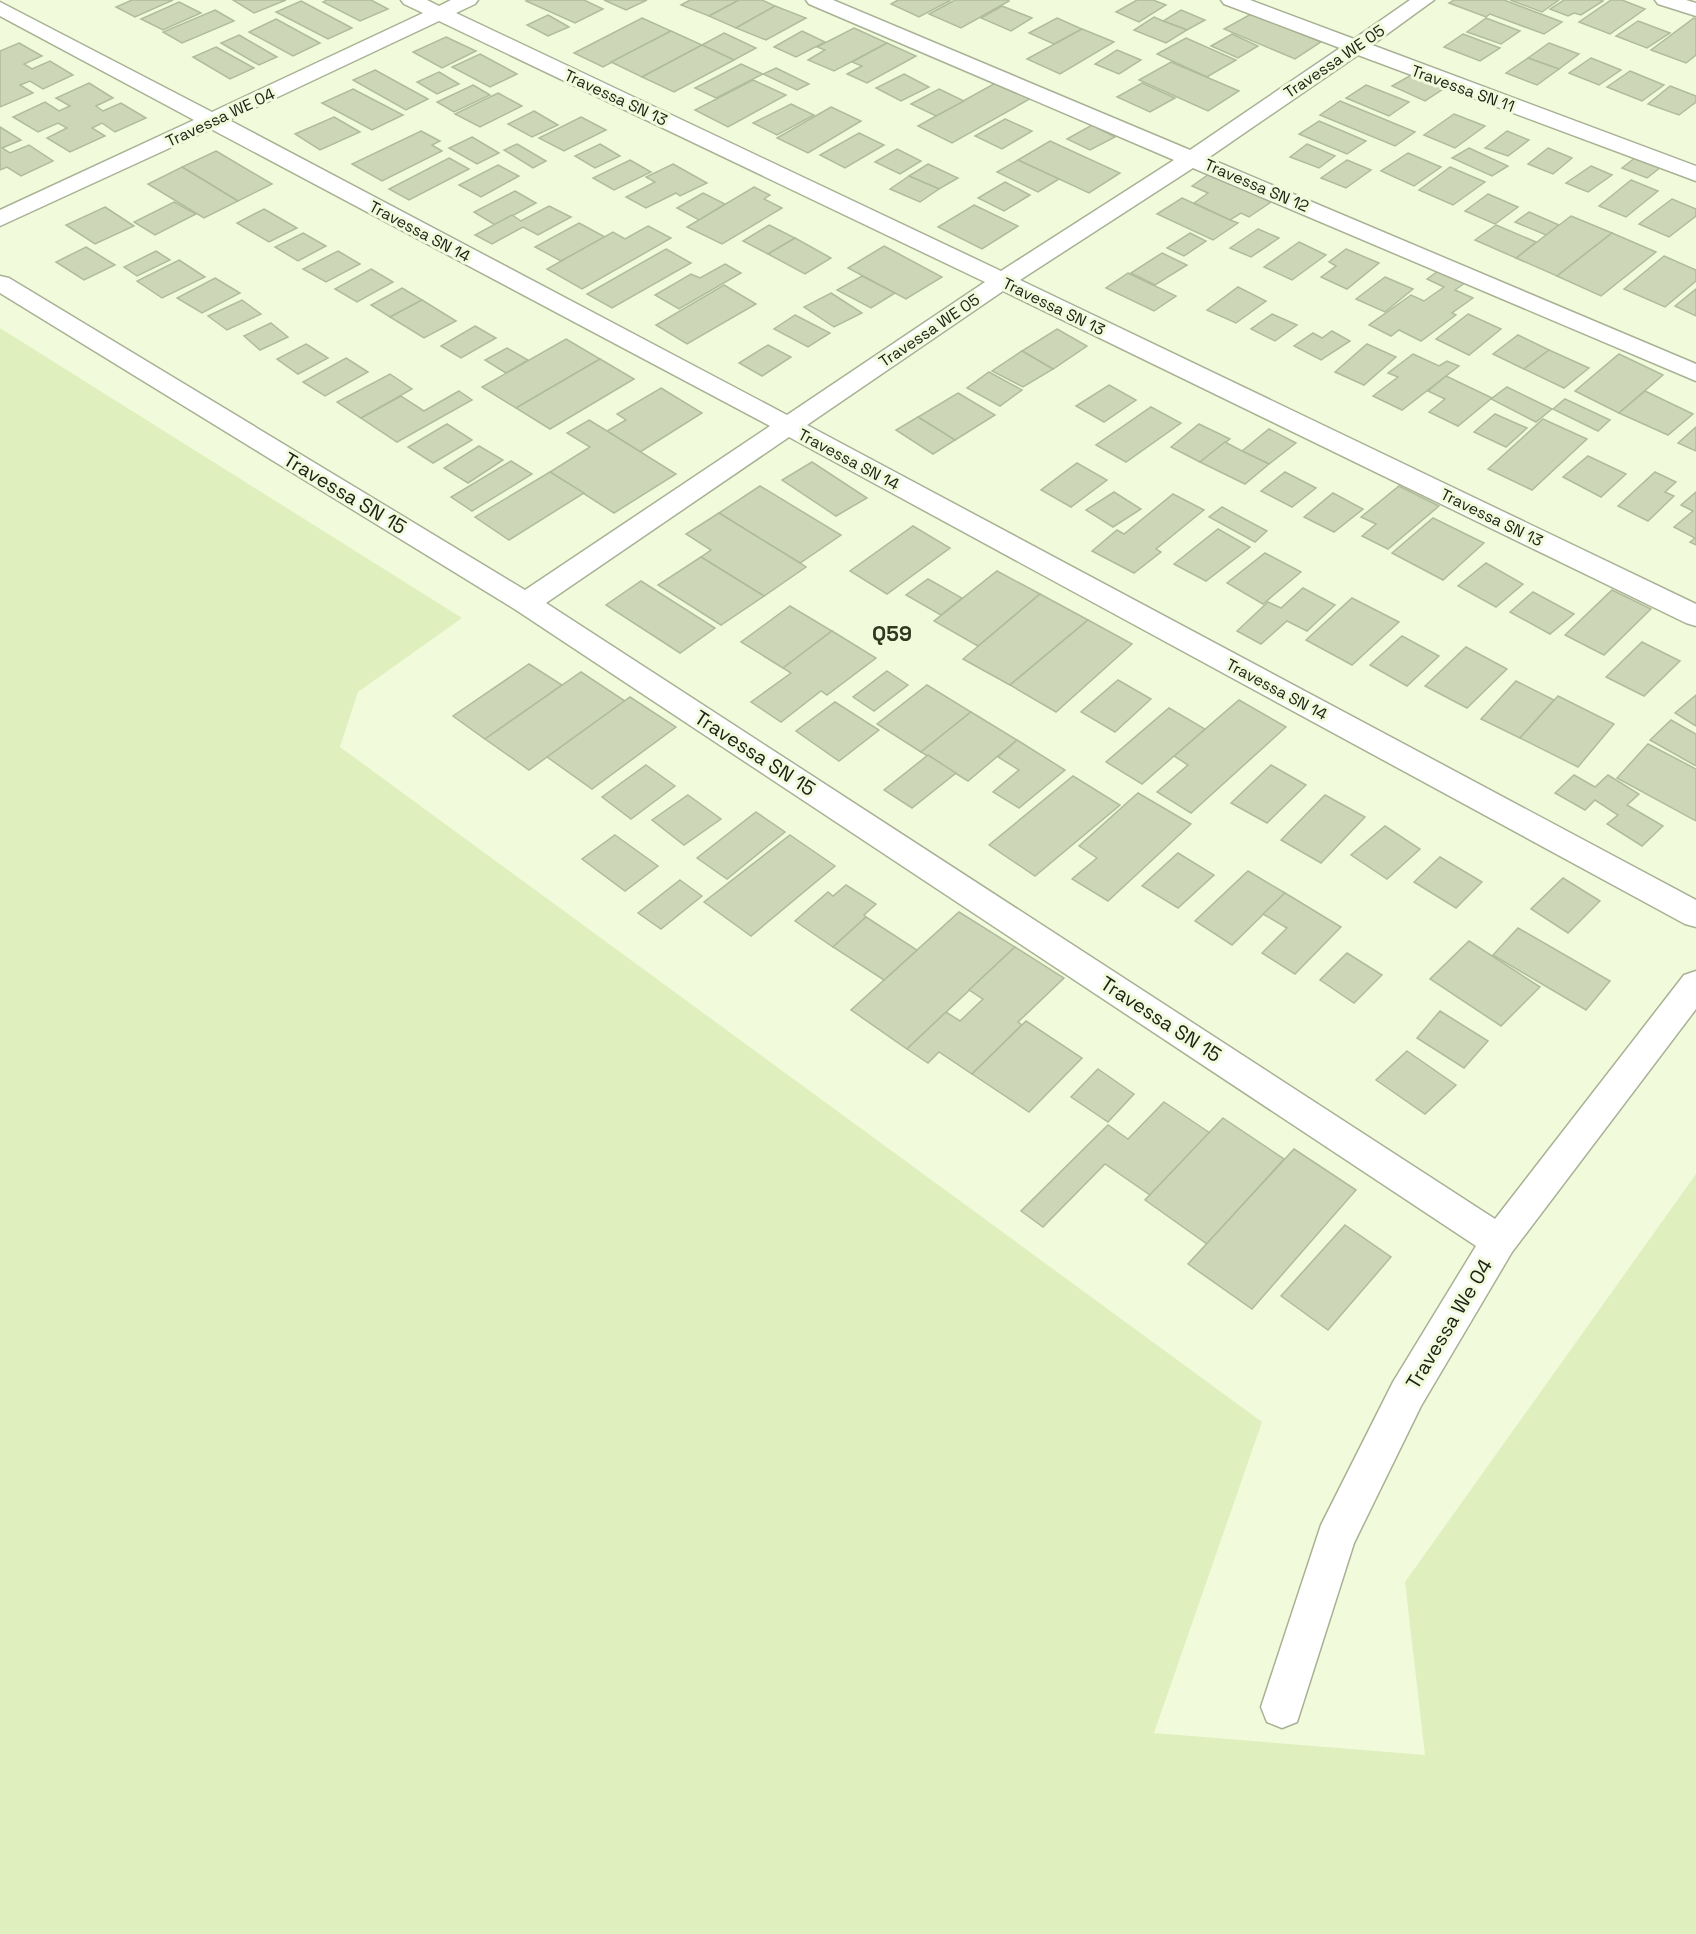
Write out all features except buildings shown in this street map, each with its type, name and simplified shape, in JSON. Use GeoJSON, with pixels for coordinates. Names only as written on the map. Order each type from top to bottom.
{"type":"FeatureCollection","features":[{"type":"Feature","properties":{"kind":"street","name":"Travessa SN 13"},"geometry":{"type":"LineString","coordinates":[[411,0],[1002,281],[1696,616]]}},
{"type":"Feature","properties":{"kind":"street"},"geometry":{"type":"LineString","coordinates":[[440,13],[468,0]]}},
{"type":"Feature","properties":{"kind":"street","name":"Travessa SN 12"},"geometry":{"type":"LineString","coordinates":[[816,0],[1696,373]]}},
{"type":"Feature","properties":{"kind":"street","name":"Travessa SN 11"},"geometry":{"type":"LineString","coordinates":[[1231,0],[1696,174]]}},
{"type":"Feature","properties":{"kind":"street","name":"Travessa WE 05"},"geometry":{"type":"LineString","coordinates":[[526,603],[1002,281],[1193,158],[1424,0]]}},
{"type":"Feature","properties":{"kind":"street"},"geometry":{"type":"LineString","coordinates":[[1665,0],[1696,10]]}},
{"type":"Feature","properties":{"kind":"street","name":"Travessa SN 14"},"geometry":{"type":"LineString","coordinates":[[0,8],[787,425],[1696,915]]}},
{"type":"Feature","properties":{"kind":"street","name":"Travessa WE 04"},"geometry":{"type":"LineString","coordinates":[[0,219],[440,13]]}},
{"type":"Feature","properties":{"kind":"street","name":"Travessa SN 15"},"geometry":{"type":"LineString","coordinates":[[0,283],[526,603],[1499,1241]]}},
{"type":"Feature","properties":{"kind":"street","name":"Travessa We 04"},"geometry":{"type":"LineString","coordinates":[[1282,1707],[1335,1539],[1407,1394],[1499,1241],[1696,984]]}},
{"type":"Feature","properties":{"kind":"green space"},"geometry":{"type":"Polygon","coordinates":[[[0,328],[462,618],[358,692],[340,747],[1262,1422],[1154,1733],[1425,1755],[1405,1582],[1696,1174],[1696,1934],[0,1934],[0,328]]]}},
{"type":"Feature","properties":{"kind":"district","name":"Q59"},"geometry":{"type":"Point","coordinates":[892,634]}}]}
